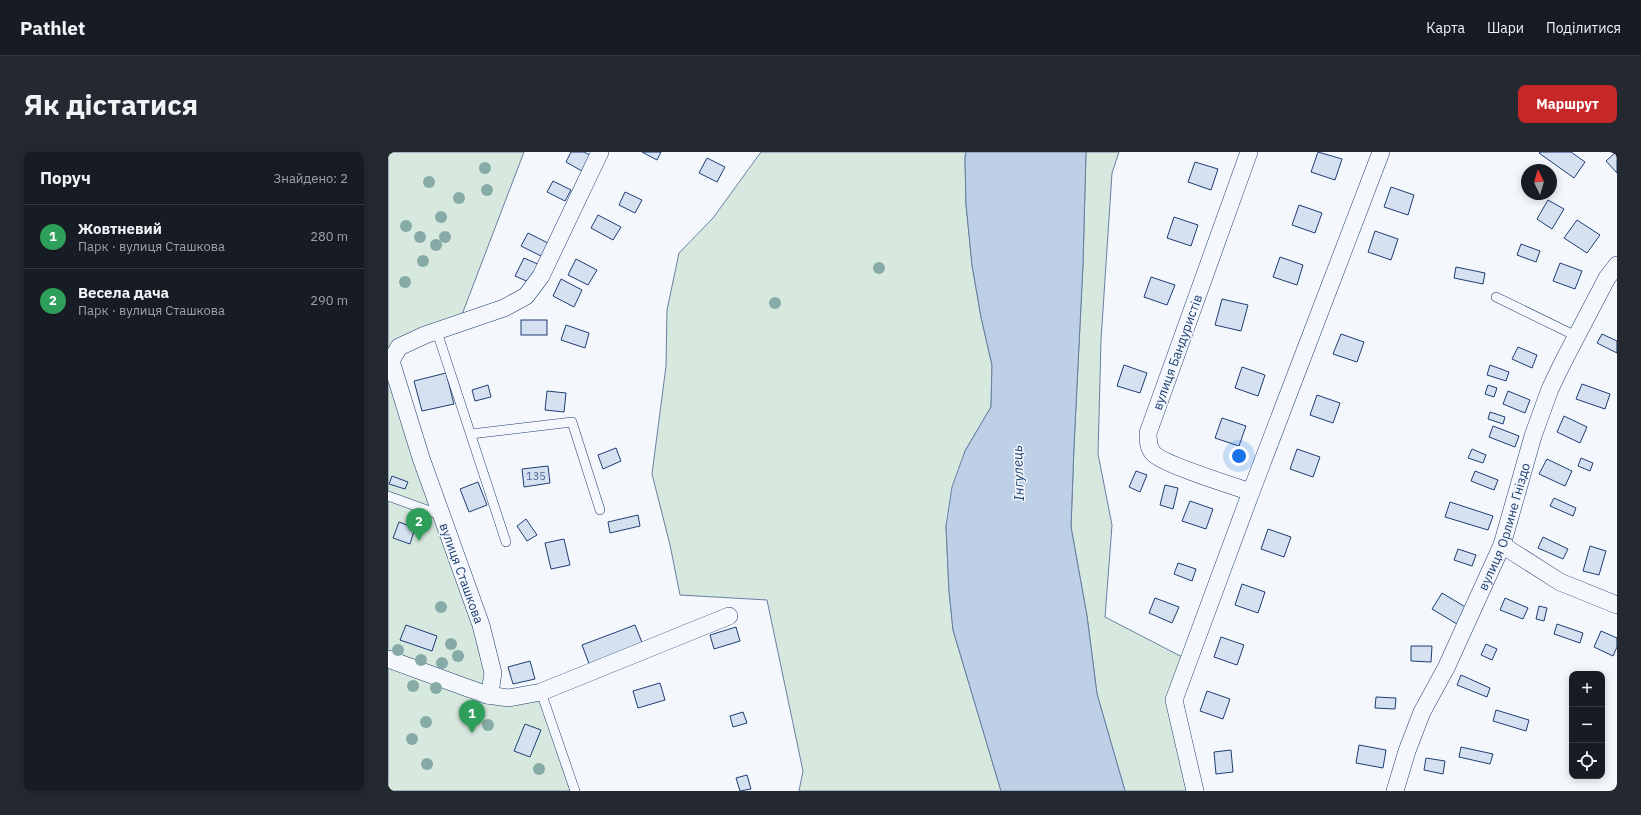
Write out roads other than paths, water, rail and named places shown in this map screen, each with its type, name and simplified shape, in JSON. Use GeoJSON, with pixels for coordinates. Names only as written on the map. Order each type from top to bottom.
{"type":"FeatureCollection","features":[{"type":"Feature","properties":{"kind":"street"},"geometry":{"type":"LineString","coordinates":[[390,360],[399,348],[437,332],[504,308],[526,296],[541,276],[600,152]]}},
{"type":"Feature","properties":{"kind":"street","name":"вулиця Бандуристів"},"geometry":{"type":"LineString","coordinates":[[1249,152],[1148,433],[1148,444],[1154,454],[1170,463],[1251,492]]}},
{"type":"Feature","properties":{"kind":"street"},"geometry":{"type":"LineString","coordinates":[[1195,791],[1174,700],[1251,492],[1381,152]]}},
{"type":"Feature","properties":{"kind":"street","name":"вулиця Орлине Гніздо"},"geometry":{"type":"LineString","coordinates":[[1395,791],[1407,751],[1422,712],[1446,668],[1502,545],[1533,436],[1550,389],[1607,278],[1617,265]]}},
{"type":"Feature","properties":{"kind":"street","name":"вулиця Сташкова"},"geometry":{"type":"LineString","coordinates":[[390,360],[441,515],[481,625],[493,673],[491,686],[487,695]]}},
{"type":"Feature","properties":{"kind":"street"},"geometry":{"type":"LineString","coordinates":[[1502,545],[1560,582],[1617,605]]}},
{"type":"Feature","properties":{"kind":"street"},"geometry":{"type":"LineString","coordinates":[[388,659],[487,695],[509,698],[541,692],[729,616]]}},
{"type":"Feature","properties":{"kind":"lane"},"geometry":{"type":"LineString","coordinates":[[1496,297],[1576,336]]}},
{"type":"Feature","properties":{"kind":"lane"},"geometry":{"type":"LineString","coordinates":[[437,332],[506,542]]}},
{"type":"Feature","properties":{"kind":"lane"},"geometry":{"type":"LineString","coordinates":[[471,434],[572,422],[600,510]]}},
{"type":"Feature","properties":{"kind":"lane"},"geometry":{"type":"LineString","coordinates":[[388,496],[441,515]]}},
{"type":"Feature","properties":{"kind":"lane"},"geometry":{"type":"LineString","coordinates":[[541,692],[575,791]]}},
{"type":"Feature","properties":{"kind":"water","name":"Інгулець"},"geometry":{"type":"Polygon","coordinates":[[[966,152],[1086,152],[1083,264],[1071,527],[1087,616],[1097,694],[1125,791],[1001,791],[953,630],[949,591],[946,526],[952,487],[965,451],[991,407],[992,365],[981,317],[972,265],[966,204],[966,152]]]}},
{"type":"Feature","properties":{"kind":"place","name":"Весела дача"},"geometry":{"type":"Point","coordinates":[419,541]}},
{"type":"Feature","properties":{"kind":"place","name":"Жовтневий"},"geometry":{"type":"Point","coordinates":[472,733]}}]}
